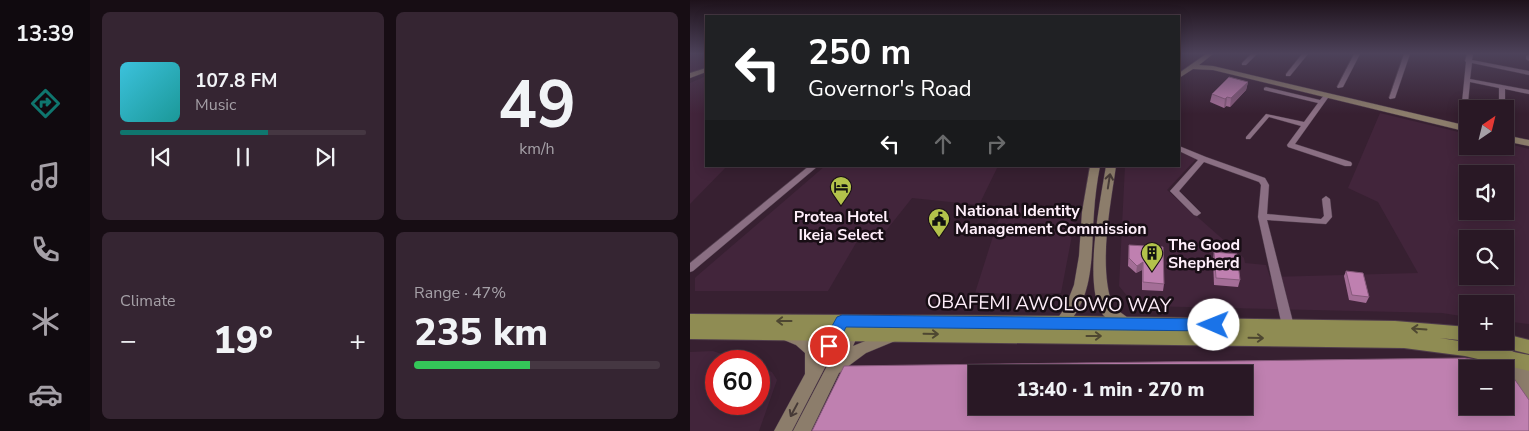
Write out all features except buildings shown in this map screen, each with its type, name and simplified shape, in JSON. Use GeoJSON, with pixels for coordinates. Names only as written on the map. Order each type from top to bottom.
{"type":"FeatureCollection","features":[{"type":"Feature","properties":{"kind":"main road","name":"OBAFEMI AWOLOWO WAY"},"geometry":{"type":"LineString","coordinates":[[690,321],[847,327],[1061,323],[1288,326],[1395,328],[1459,334]]}},
{"type":"Feature","properties":{"kind":"main road","name":"OBAFEMI AWOLOWO WAY"},"geometry":{"type":"LineString","coordinates":[[690,332],[778,333],[847,327],[900,334],[1404,341],[1459,348]]}},
{"type":"Feature","properties":{"kind":"main road"},"geometry":{"type":"LineString","coordinates":[[1404,341],[1471,360]]}},
{"type":"Feature","properties":{"kind":"main road","name":"OBAFEMI AWOLOWO WAY"},"geometry":{"type":"LineString","coordinates":[[1514,348],[1529,347]]}},
{"type":"Feature","properties":{"kind":"main road","name":"OBAFEMI AWOLOWO WAY"},"geometry":{"type":"LineString","coordinates":[[1511,350],[1529,363]]}},
{"type":"Feature","properties":{"kind":"main road"},"geometry":{"type":"LineString","coordinates":[[1514,386],[1529,402]]}},
{"type":"Feature","properties":{"kind":"street"},"geometry":{"type":"LineString","coordinates":[[1239,74],[1400,110]]}},
{"type":"Feature","properties":{"kind":"street"},"geometry":{"type":"LineString","coordinates":[[1255,74],[1459,123]]}},
{"type":"Feature","properties":{"kind":"street"},"geometry":{"type":"LineString","coordinates":[[1340,87],[1347,74]]}},
{"type":"Feature","properties":{"kind":"street"},"geometry":{"type":"LineString","coordinates":[[1392,98],[1400,74]]}},
{"type":"Feature","properties":{"kind":"street"},"geometry":{"type":"LineString","coordinates":[[1467,100],[1468,74]]}},
{"type":"Feature","properties":{"kind":"street"},"geometry":{"type":"LineString","coordinates":[[1468,80],[1529,92]]}},
{"type":"Feature","properties":{"kind":"street"},"geometry":{"type":"LineString","coordinates":[[1502,86],[1502,100]]}},
{"type":"Feature","properties":{"kind":"street"},"geometry":{"type":"LineString","coordinates":[[1266,89],[1321,102]]}},
{"type":"Feature","properties":{"kind":"street"},"geometry":{"type":"LineString","coordinates":[[1327,95],[1291,146],[1348,164]]}},
{"type":"Feature","properties":{"kind":"street"},"geometry":{"type":"LineString","coordinates":[[1248,138],[1268,115],[1306,125]]}},
{"type":"Feature","properties":{"kind":"street"},"geometry":{"type":"LineString","coordinates":[[1514,134],[1529,138]]}},
{"type":"Feature","properties":{"kind":"street"},"geometry":{"type":"LineString","coordinates":[[1514,140],[1529,143]]}},
{"type":"Feature","properties":{"kind":"street"},"geometry":{"type":"LineString","coordinates":[[1180,148],[1203,159],[1262,180],[1265,185],[1262,217],[1288,326]]}},
{"type":"Feature","properties":{"kind":"street"},"geometry":{"type":"LineString","coordinates":[[1197,213],[1174,191],[1203,159]]}},
{"type":"Feature","properties":{"kind":"street"},"geometry":{"type":"LineString","coordinates":[[690,268],[813,167]]}},
{"type":"Feature","properties":{"kind":"street"},"geometry":{"type":"LineString","coordinates":[[1061,323],[1068,316],[1076,301],[1084,260],[1095,167]]}},
{"type":"Feature","properties":{"kind":"street"},"geometry":{"type":"LineString","coordinates":[[1111,167],[1104,213],[1102,260],[1104,301],[1113,316],[1126,324]]}},
{"type":"Feature","properties":{"kind":"street"},"geometry":{"type":"LineString","coordinates":[[1262,217],[1322,222],[1328,218],[1326,199]]}},
{"type":"Feature","properties":{"kind":"street"},"geometry":{"type":"LineString","coordinates":[[1084,260],[1102,260]]}},
{"type":"Feature","properties":{"kind":"street"},"geometry":{"type":"LineString","coordinates":[[802,431],[829,376],[847,327]]}},
{"type":"Feature","properties":{"kind":"street"},"geometry":{"type":"LineString","coordinates":[[783,431],[807,387],[847,327]]}},
{"type":"Feature","properties":{"kind":"street"},"geometry":{"type":"LineString","coordinates":[[778,333],[795,337],[811,347],[814,356],[814,368],[807,387]]}},
{"type":"Feature","properties":{"kind":"street"},"geometry":{"type":"LineString","coordinates":[[829,376],[845,359],[861,348],[877,340],[900,334]]}},
{"type":"Feature","properties":{"kind":"street"},"geometry":{"type":"LineString","coordinates":[[1508,350],[1510,367],[1513,374],[1529,397]]}},
{"type":"Feature","properties":{"kind":"street"},"geometry":{"type":"LineString","coordinates":[[1509,350],[1529,380]]}},
{"type":"Feature","properties":{"kind":"shaded area"},"geometry":{"type":"Polygon","coordinates":[[[705,76],[705,167],[726,167],[690,204],[690,83],[705,76]]]}},
{"type":"Feature","properties":{"kind":"shaded area"},"geometry":{"type":"Polygon","coordinates":[[[1380,113],[1459,132],[1459,155],[1514,155],[1514,145],[1529,149],[1529,324],[1514,322],[1514,295],[1459,295],[1459,316],[1442,313],[1143,306],[1133,303],[1119,286],[1125,167],[1180,167],[1180,151],[1196,159],[1167,190],[1244,258],[1245,263],[1266,265],[1270,277],[1418,273],[1378,202],[1348,188],[1380,113]]]}},
{"type":"Feature","properties":{"kind":"shaded area"},"geometry":{"type":"Polygon","coordinates":[[[824,167],[998,167],[979,205],[912,198],[885,232],[863,231],[828,291],[695,291],[695,278],[824,167]]]}},
{"type":"Feature","properties":{"kind":"shaded area"},"geometry":{"type":"Polygon","coordinates":[[[1002,208],[1077,209],[1061,293],[1033,294],[1029,299],[1023,299],[1021,294],[975,293],[1002,208]]]}},
{"type":"Feature","properties":{"kind":"shaded area"},"geometry":{"type":"Polygon","coordinates":[[[705,351],[705,415],[765,415],[759,431],[690,431],[690,352],[705,351]]]}},
{"type":"Feature","properties":{"kind":"shaded area"},"geometry":{"type":"Polygon","coordinates":[[[770,371],[777,380],[770,400],[770,371]]]}},
{"type":"Feature","properties":{"kind":"place","name":"Protea Hotel Ikeja Select"},"geometry":{"type":"Point","coordinates":[841,206]}},
{"type":"Feature","properties":{"kind":"place","name":"National Identity Management Commission"},"geometry":{"type":"Point","coordinates":[939,238]}},
{"type":"Feature","properties":{"kind":"place","name":"The Good Shepherd"},"geometry":{"type":"Point","coordinates":[1152,272]}},
{"type":"Feature","properties":{"kind":"route"},"geometry":{"type":"LineString","coordinates":[[829,346],[842,321],[1214,325]]}}]}
